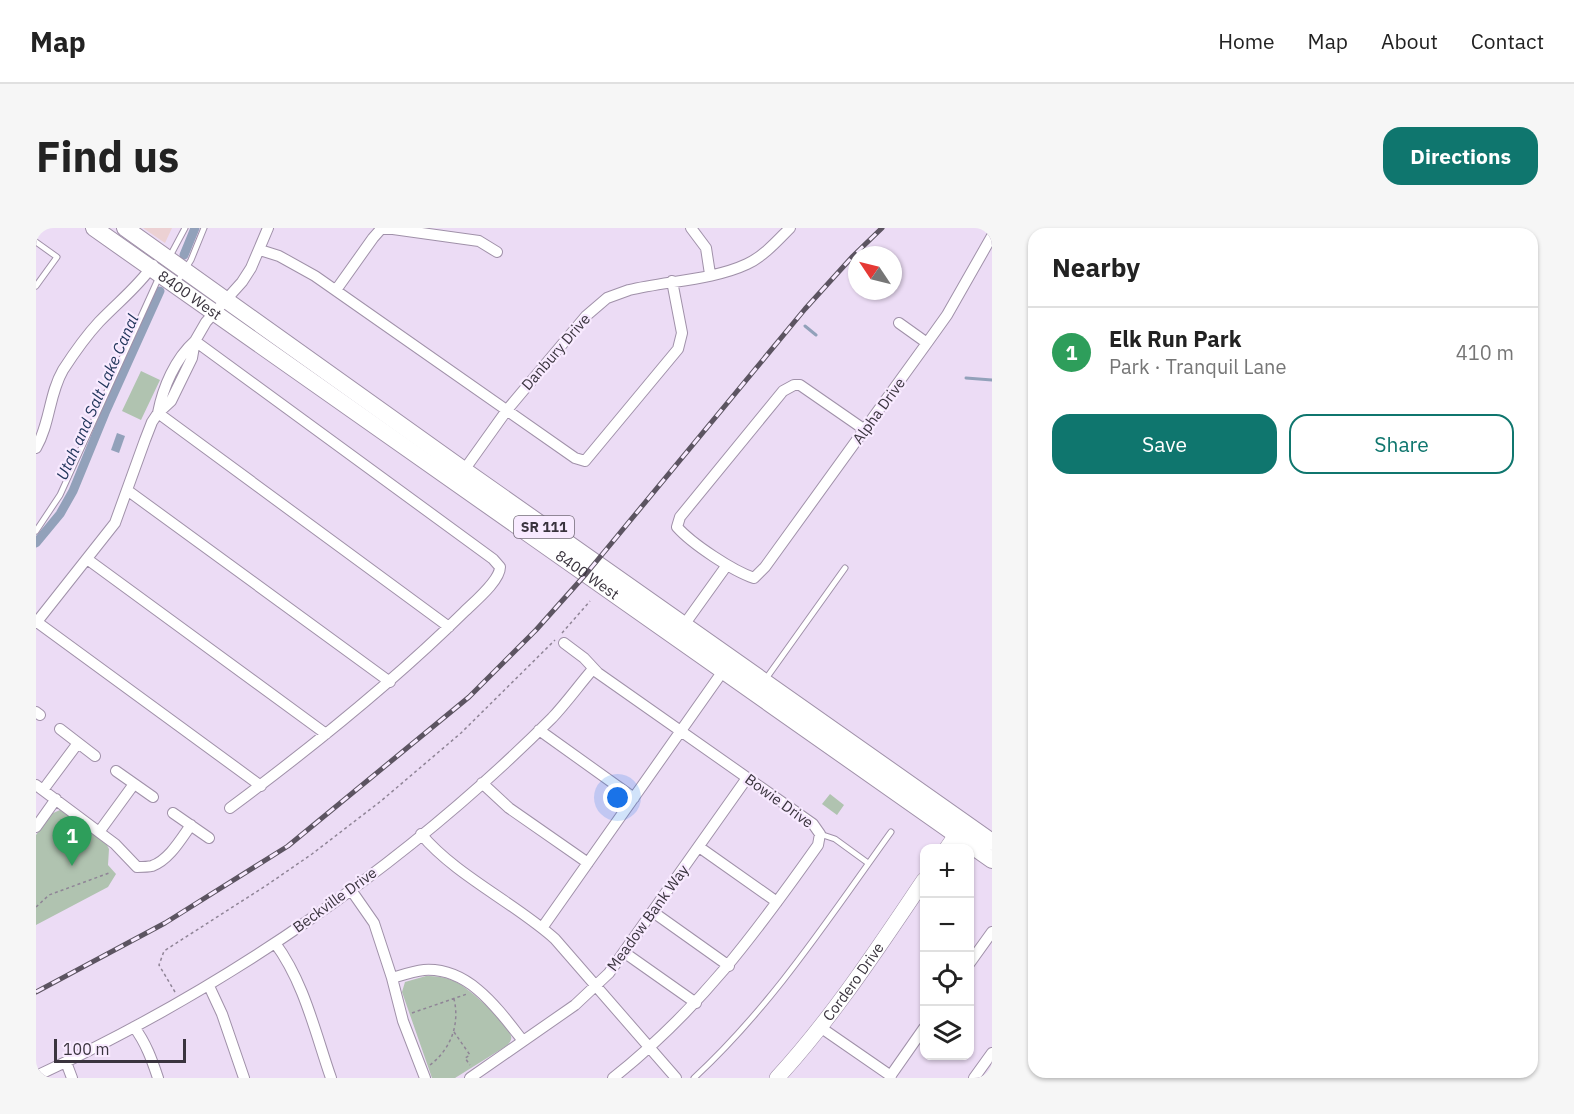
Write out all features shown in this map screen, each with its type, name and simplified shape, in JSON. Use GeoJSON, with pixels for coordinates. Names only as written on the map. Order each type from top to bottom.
{"type":"FeatureCollection","features":[{"type":"Feature","properties":{"kind":"main road","name":"8400 West"},"geometry":{"type":"LineString","coordinates":[[94,228],[176,286],[219,306],[459,476],[723,670],[760,687]]}},
{"type":"Feature","properties":{"kind":"main road","name":"8400 West"},"geometry":{"type":"LineString","coordinates":[[125,228],[185,271],[219,306]]}},
{"type":"Feature","properties":{"kind":"main road","name":"8400 West"},"geometry":{"type":"LineString","coordinates":[[459,476],[684,625],[760,687],[992,860]]}},
{"type":"Feature","properties":{"kind":"main road","name":"8400 West"},"geometry":{"type":"LineString","coordinates":[[956,835],[992,842]]}},
{"type":"Feature","properties":{"kind":"street"},"geometry":{"type":"LineString","coordinates":[[261,786],[37,622],[115,523],[148,431],[158,413],[161,397],[182,353],[195,342],[202,328],[219,306],[242,282],[260,250],[268,228]]}},
{"type":"Feature","properties":{"kind":"street"},"geometry":{"type":"LineString","coordinates":[[691,228],[706,248],[710,274]]}},
{"type":"Feature","properties":{"kind":"street","name":"Danbury Drive"},"geometry":{"type":"LineString","coordinates":[[459,476],[507,410],[557,348],[607,298],[629,290],[710,274],[748,263],[774,244],[790,228]]}},
{"type":"Feature","properties":{"kind":"street"},"geometry":{"type":"LineString","coordinates":[[336,290],[381,229],[479,241],[497,252]]}},
{"type":"Feature","properties":{"kind":"street","name":"Alpha Drive"},"geometry":{"type":"LineString","coordinates":[[727,565],[741,574],[754,578],[927,343],[992,236]]}},
{"type":"Feature","properties":{"kind":"street"},"geometry":{"type":"LineString","coordinates":[[260,250],[294,264],[336,290],[575,458],[585,460],[678,349],[682,333],[672,281]]}},
{"type":"Feature","properties":{"kind":"street"},"geometry":{"type":"LineString","coordinates":[[36,448],[45,427],[57,382],[64,368],[94,327],[155,272],[165,256]]}},
{"type":"Feature","properties":{"kind":"street"},"geometry":{"type":"LineString","coordinates":[[899,323],[927,343]]}},
{"type":"Feature","properties":{"kind":"street"},"geometry":{"type":"LineString","coordinates":[[195,342],[493,559],[500,569],[499,576],[390,682],[359,709],[230,808]]}},
{"type":"Feature","properties":{"kind":"street"},"geometry":{"type":"LineString","coordinates":[[684,625],[727,565],[682,533],[677,527],[680,517],[783,392],[794,385],[800,385],[865,430]]}},
{"type":"Feature","properties":{"kind":"street"},"geometry":{"type":"LineString","coordinates":[[158,413],[449,627]]}},
{"type":"Feature","properties":{"kind":"street"},"geometry":{"type":"LineString","coordinates":[[127,490],[390,682]]}},
{"type":"Feature","properties":{"kind":"street"},"geometry":{"type":"LineString","coordinates":[[87,559],[326,734]]}},
{"type":"Feature","properties":{"kind":"street","name":"Bowie Drive"},"geometry":{"type":"LineString","coordinates":[[564,644],[584,658],[593,669],[680,732],[813,824],[819,834],[818,845],[729,966],[696,1003],[650,1047],[613,1078]]}},
{"type":"Feature","properties":{"kind":"street","name":"Beckville Drive"},"geometry":{"type":"LineString","coordinates":[[36,1076],[209,986],[351,890],[482,783],[564,705],[593,669]]}},
{"type":"Feature","properties":{"kind":"street"},"geometry":{"type":"LineString","coordinates":[[542,927],[723,670]]}},
{"type":"Feature","properties":{"kind":"street"},"geometry":{"type":"LineString","coordinates":[[60,729],[95,756]]}},
{"type":"Feature","properties":{"kind":"street"},"geometry":{"type":"LineString","coordinates":[[539,730],[634,798]]}},
{"type":"Feature","properties":{"kind":"street"},"geometry":{"type":"LineString","coordinates":[[78,743],[40,788],[115,844],[137,867],[152,866],[159,861],[173,849],[190,825]]}},
{"type":"Feature","properties":{"kind":"street"},"geometry":{"type":"LineString","coordinates":[[116,771],[153,797]]}},
{"type":"Feature","properties":{"kind":"street","name":"Meadow Bank Way"},"geometry":{"type":"LineString","coordinates":[[470,1078],[552,1022],[597,986],[625,953],[747,778]]}},
{"type":"Feature","properties":{"kind":"street"},"geometry":{"type":"LineString","coordinates":[[482,783],[509,808],[588,863]]}},
{"type":"Feature","properties":{"kind":"street"},"geometry":{"type":"LineString","coordinates":[[99,831],[134,784]]}},
{"type":"Feature","properties":{"kind":"street"},"geometry":{"type":"LineString","coordinates":[[36,827],[56,800]]}},
{"type":"Feature","properties":{"kind":"street"},"geometry":{"type":"LineString","coordinates":[[173,813],[209,838]]}},
{"type":"Feature","properties":{"kind":"street"},"geometry":{"type":"LineString","coordinates":[[421,834],[448,860],[542,927],[564,948],[676,1078]]}},
{"type":"Feature","properties":{"kind":"street"},"geometry":{"type":"LineString","coordinates":[[699,847],[777,902]]}},
{"type":"Feature","properties":{"kind":"street","name":"Cordero Drive"},"geometry":{"type":"LineString","coordinates":[[777,1078],[820,1027],[920,886]]}},
{"type":"Feature","properties":{"kind":"street"},"geometry":{"type":"LineString","coordinates":[[351,890],[374,923],[403,1021],[425,1078]]}},
{"type":"Feature","properties":{"kind":"street"},"geometry":{"type":"LineString","coordinates":[[653,912],[729,966]]}},
{"type":"Feature","properties":{"kind":"street"},"geometry":{"type":"LineString","coordinates":[[974,957],[992,932]]}},
{"type":"Feature","properties":{"kind":"street"},"geometry":{"type":"LineString","coordinates":[[275,943],[296,976],[331,1078]]}},
{"type":"Feature","properties":{"kind":"street"},"geometry":{"type":"LineString","coordinates":[[625,953],[696,1003]]}},
{"type":"Feature","properties":{"kind":"street"},"geometry":{"type":"LineString","coordinates":[[392,978],[423,970],[455,975],[478,989],[523,1041]]}},
{"type":"Feature","properties":{"kind":"street"},"geometry":{"type":"LineString","coordinates":[[209,986],[222,1014],[244,1078]]}},
{"type":"Feature","properties":{"kind":"street"},"geometry":{"type":"LineString","coordinates":[[134,1027],[142,1039],[158,1078]]}},
{"type":"Feature","properties":{"kind":"street"},"geometry":{"type":"LineString","coordinates":[[820,1027],[890,1077],[920,1034]]}},
{"type":"Feature","properties":{"kind":"street"},"geometry":{"type":"LineString","coordinates":[[974,1078],[992,1053]]}},
{"type":"Feature","properties":{"kind":"street"},"geometry":{"type":"LineString","coordinates":[[66,1062],[72,1078]]}},
{"type":"Feature","properties":{"kind":"lane"},"geometry":{"type":"LineString","coordinates":[[165,256],[185,228]]}},
{"type":"Feature","properties":{"kind":"lane"},"geometry":{"type":"LineString","coordinates":[[176,286],[204,228]]}},
{"type":"Feature","properties":{"kind":"lane"},"geometry":{"type":"LineString","coordinates":[[36,242],[57,257],[36,286]]}},
{"type":"Feature","properties":{"kind":"lane"},"geometry":{"type":"LineString","coordinates":[[36,531],[60,495],[155,272]]}},
{"type":"Feature","properties":{"kind":"lane"},"geometry":{"type":"LineString","coordinates":[[760,687],[845,568]]}},
{"type":"Feature","properties":{"kind":"lane"},"geometry":{"type":"LineString","coordinates":[[694,1078],[732,1042],[767,1002],[891,832]]}},
{"type":"Feature","properties":{"kind":"lane"},"geometry":{"type":"LineString","coordinates":[[819,834],[831,837],[868,863]]}},
{"type":"Feature","properties":{"kind":"path"},"geometry":{"type":"LineString","coordinates":[[175,993],[159,965],[164,951],[312,854],[381,801],[492,703],[590,601]]}},
{"type":"Feature","properties":{"kind":"path"},"geometry":{"type":"LineString","coordinates":[[36,907],[49,895],[109,873]]}},
{"type":"Feature","properties":{"kind":"path"},"geometry":{"type":"LineString","coordinates":[[411,1013],[468,993]]}},
{"type":"Feature","properties":{"kind":"path"},"geometry":{"type":"LineString","coordinates":[[429,1066],[443,1053],[454,1032],[456,1012],[454,999]]}},
{"type":"Feature","properties":{"kind":"path"},"geometry":{"type":"LineString","coordinates":[[454,1032],[470,1055],[465,1058],[470,1066]]}},
{"type":"Feature","properties":{"kind":"shaded area"},"geometry":{"type":"Polygon","coordinates":[[[143,228],[172,228],[165,243],[143,228]]]}},
{"type":"Feature","properties":{"kind":"green space"},"geometry":{"type":"Polygon","coordinates":[[[141,371],[160,380],[141,420],[122,411],[141,371]]]}},
{"type":"Feature","properties":{"kind":"green space"},"geometry":{"type":"Polygon","coordinates":[[[830,794],[844,805],[837,815],[822,804],[830,794]]]}},
{"type":"Feature","properties":{"kind":"green space"},"geometry":{"type":"Polygon","coordinates":[[[60,810],[106,843],[109,849],[108,865],[116,874],[108,887],[36,925],[36,835],[51,814],[60,810]]]}},
{"type":"Feature","properties":{"kind":"green space"},"geometry":{"type":"Polygon","coordinates":[[[426,976],[454,981],[477,997],[508,1030],[511,1039],[508,1045],[455,1078],[432,1078],[402,992],[405,982],[426,976]]]}},
{"type":"Feature","properties":{"kind":"water"},"geometry":{"type":"Polygon","coordinates":[[[117,433],[125,436],[119,453],[111,450],[117,433]]]}},
{"type":"Feature","properties":{"kind":"waterway","name":"Utah and Salt Lake Canal"},"geometry":{"type":"LineString","coordinates":[[184,255],[195,228]]}},
{"type":"Feature","properties":{"kind":"waterway","name":"Utah and Salt Lake Canal"},"geometry":{"type":"LineString","coordinates":[[36,543],[60,514],[73,491],[160,291]]}},
{"type":"Feature","properties":{"kind":"waterway"},"geometry":{"type":"LineString","coordinates":[[805,326],[816,335]]}},
{"type":"Feature","properties":{"kind":"waterway"},"geometry":{"type":"LineString","coordinates":[[966,378],[992,380]]}},
{"type":"Feature","properties":{"kind":"railway"},"geometry":{"type":"LineString","coordinates":[[36,992],[165,923],[288,846],[469,697],[536,630],[586,574],[805,309],[882,228]]}},
{"type":"Feature","properties":{"kind":"place","name":"Elk Run Park"},"geometry":{"type":"Point","coordinates":[72,866]}}]}
